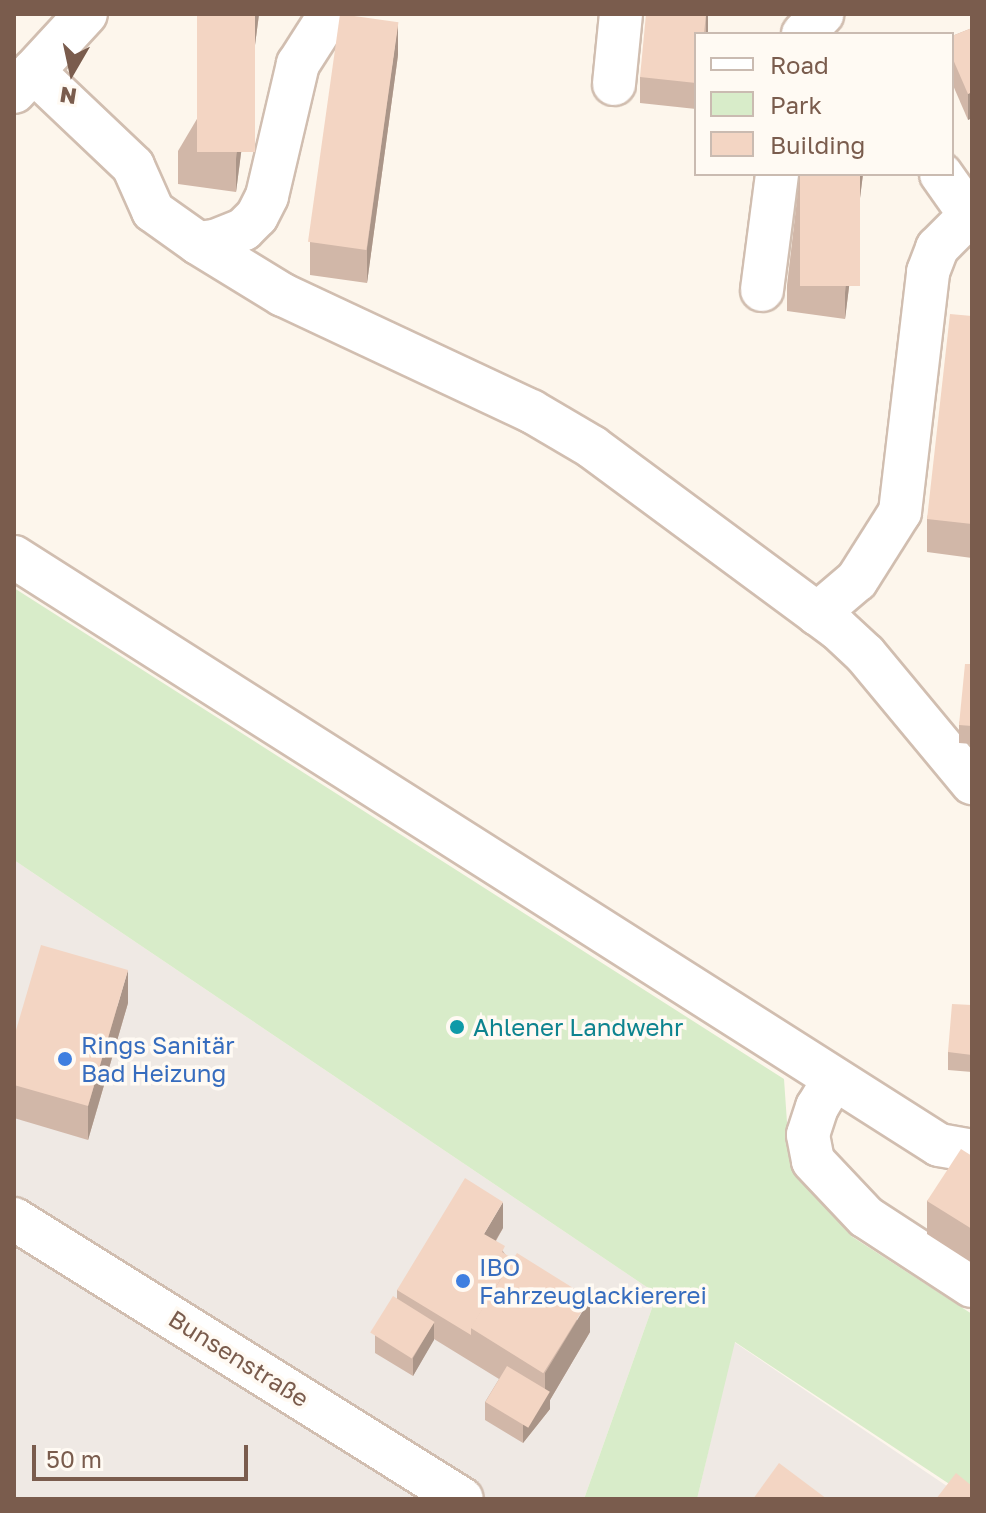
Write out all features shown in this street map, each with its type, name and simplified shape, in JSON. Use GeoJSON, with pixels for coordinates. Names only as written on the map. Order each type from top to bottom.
{"type":"FeatureCollection","features":[{"type":"Feature","properties":{"kind":"street"},"geometry":{"type":"LineString","coordinates":[[86,14],[24,82],[133,166],[153,211],[198,243],[283,295],[531,411],[592,447],[817,614],[865,654],[972,783]]}},
{"type":"Feature","properties":{"kind":"street"},"geometry":{"type":"LineString","coordinates":[[198,243],[237,233],[257,216],[267,196],[298,64],[330,14]]}},
{"type":"Feature","properties":{"kind":"street"},"geometry":{"type":"LineString","coordinates":[[614,84],[621,14]]}},
{"type":"Feature","properties":{"kind":"street"},"geometry":{"type":"LineString","coordinates":[[805,32],[824,14],[839,32]]}},
{"type":"Feature","properties":{"kind":"street"},"geometry":{"type":"LineString","coordinates":[[762,290],[777,176]]}},
{"type":"Feature","properties":{"kind":"street"},"geometry":{"type":"LineString","coordinates":[[817,614],[857,580],[900,512],[928,272],[937,248],[971,216],[942,176]]}},
{"type":"Feature","properties":{"kind":"street"},"geometry":{"type":"LineString","coordinates":[[14,557],[939,1145],[972,1151]]}},
{"type":"Feature","properties":{"kind":"street"},"geometry":{"type":"LineString","coordinates":[[834,1079],[808,1135],[813,1161],[866,1217],[972,1286]]}},
{"type":"Feature","properties":{"kind":"street","name":"Bunsenstraße"},"geometry":{"type":"LineString","coordinates":[[14,1219],[462,1499]]}},
{"type":"Feature","properties":{"kind":"shaded area"},"geometry":{"type":"Polygon","coordinates":[[[14,860],[657,1294],[584,1499],[14,1499],[14,860]]]}},
{"type":"Feature","properties":{"kind":"shaded area"},"geometry":{"type":"Polygon","coordinates":[[[734,1342],[966,1499],[697,1499],[734,1342]]]}},
{"type":"Feature","properties":{"kind":"green space"},"geometry":{"type":"Polygon","coordinates":[[[14,588],[784,1079],[789,1151],[804,1181],[855,1227],[851,1236],[972,1314],[972,1499],[735,1342],[697,1499],[584,1499],[657,1294],[14,860],[14,588]]]}},
{"type":"Feature","properties":{"kind":"building"},"geometry":{"type":"Polygon","coordinates":[[[197,14],[255,14],[255,152],[197,152],[197,14]]]}},
{"type":"Feature","properties":{"kind":"building"},"geometry":{"type":"Polygon","coordinates":[[[340,14],[398,22],[366,250],[308,242],[340,14]]]}},
{"type":"Feature","properties":{"kind":"building"},"geometry":{"type":"Polygon","coordinates":[[[646,14],[706,14],[704,32],[694,32],[694,83],[640,77],[646,14]]]}},
{"type":"Feature","properties":{"kind":"building"},"geometry":{"type":"Polygon","coordinates":[[[972,28],[972,92],[968,94],[954,62],[954,35],[972,28]]]}},
{"type":"Feature","properties":{"kind":"building"},"geometry":{"type":"Polygon","coordinates":[[[800,176],[860,176],[860,286],[800,286],[800,176]]]}},
{"type":"Feature","properties":{"kind":"building"},"geometry":{"type":"Polygon","coordinates":[[[950,314],[972,316],[972,524],[927,519],[950,314]]]}},
{"type":"Feature","properties":{"kind":"building"},"geometry":{"type":"Polygon","coordinates":[[[965,664],[972,664],[972,726],[959,725],[965,664]]]}},
{"type":"Feature","properties":{"kind":"building","name":"Rings Sanitär Bad Heizung"},"geometry":{"type":"Polygon","coordinates":[[[41,945],[128,970],[88,1106],[14,1085],[14,1037],[41,945]]]}},
{"type":"Feature","properties":{"kind":"building"},"geometry":{"type":"Polygon","coordinates":[[[952,1004],[972,1005],[972,1055],[948,1052],[952,1004]]]}},
{"type":"Feature","properties":{"kind":"building"},"geometry":{"type":"Polygon","coordinates":[[[961,1149],[972,1156],[972,1229],[927,1201],[961,1149]]]}},
{"type":"Feature","properties":{"kind":"building","name":"IBO Fahrzeuglackiererei"},"geometry":{"type":"Polygon","coordinates":[[[465,1178],[503,1202],[484,1234],[505,1246],[502,1252],[513,1259],[471,1328],[471,1335],[397,1290],[465,1178]]]}},
{"type":"Feature","properties":{"kind":"building"},"geometry":{"type":"Polygon","coordinates":[[[517,1253],[590,1299],[543,1373],[470,1328],[517,1253]]]}},
{"type":"Feature","properties":{"kind":"building"},"geometry":{"type":"Polygon","coordinates":[[[393,1296],[435,1322],[412,1358],[370,1332],[393,1296]]]}},
{"type":"Feature","properties":{"kind":"building"},"geometry":{"type":"Polygon","coordinates":[[[507,1366],[550,1392],[528,1428],[485,1402],[507,1366]]]}},
{"type":"Feature","properties":{"kind":"building"},"geometry":{"type":"Polygon","coordinates":[[[779,1463],[827,1499],[753,1499],[779,1463]]]}},
{"type":"Feature","properties":{"kind":"building"},"geometry":{"type":"Polygon","coordinates":[[[956,1473],[972,1486],[972,1499],[936,1499],[956,1473]]]}},
{"type":"Feature","properties":{"kind":"place","name":"Ahlener Landwehr"},"geometry":{"type":"Point","coordinates":[457,1027]}},
{"type":"Feature","properties":{"kind":"place","name":"Rings Sanitär Bad Heizung"},"geometry":{"type":"Point","coordinates":[65,1059]}},
{"type":"Feature","properties":{"kind":"place","name":"IBO Fahrzeuglackiererei"},"geometry":{"type":"Point","coordinates":[463,1281]}}]}
